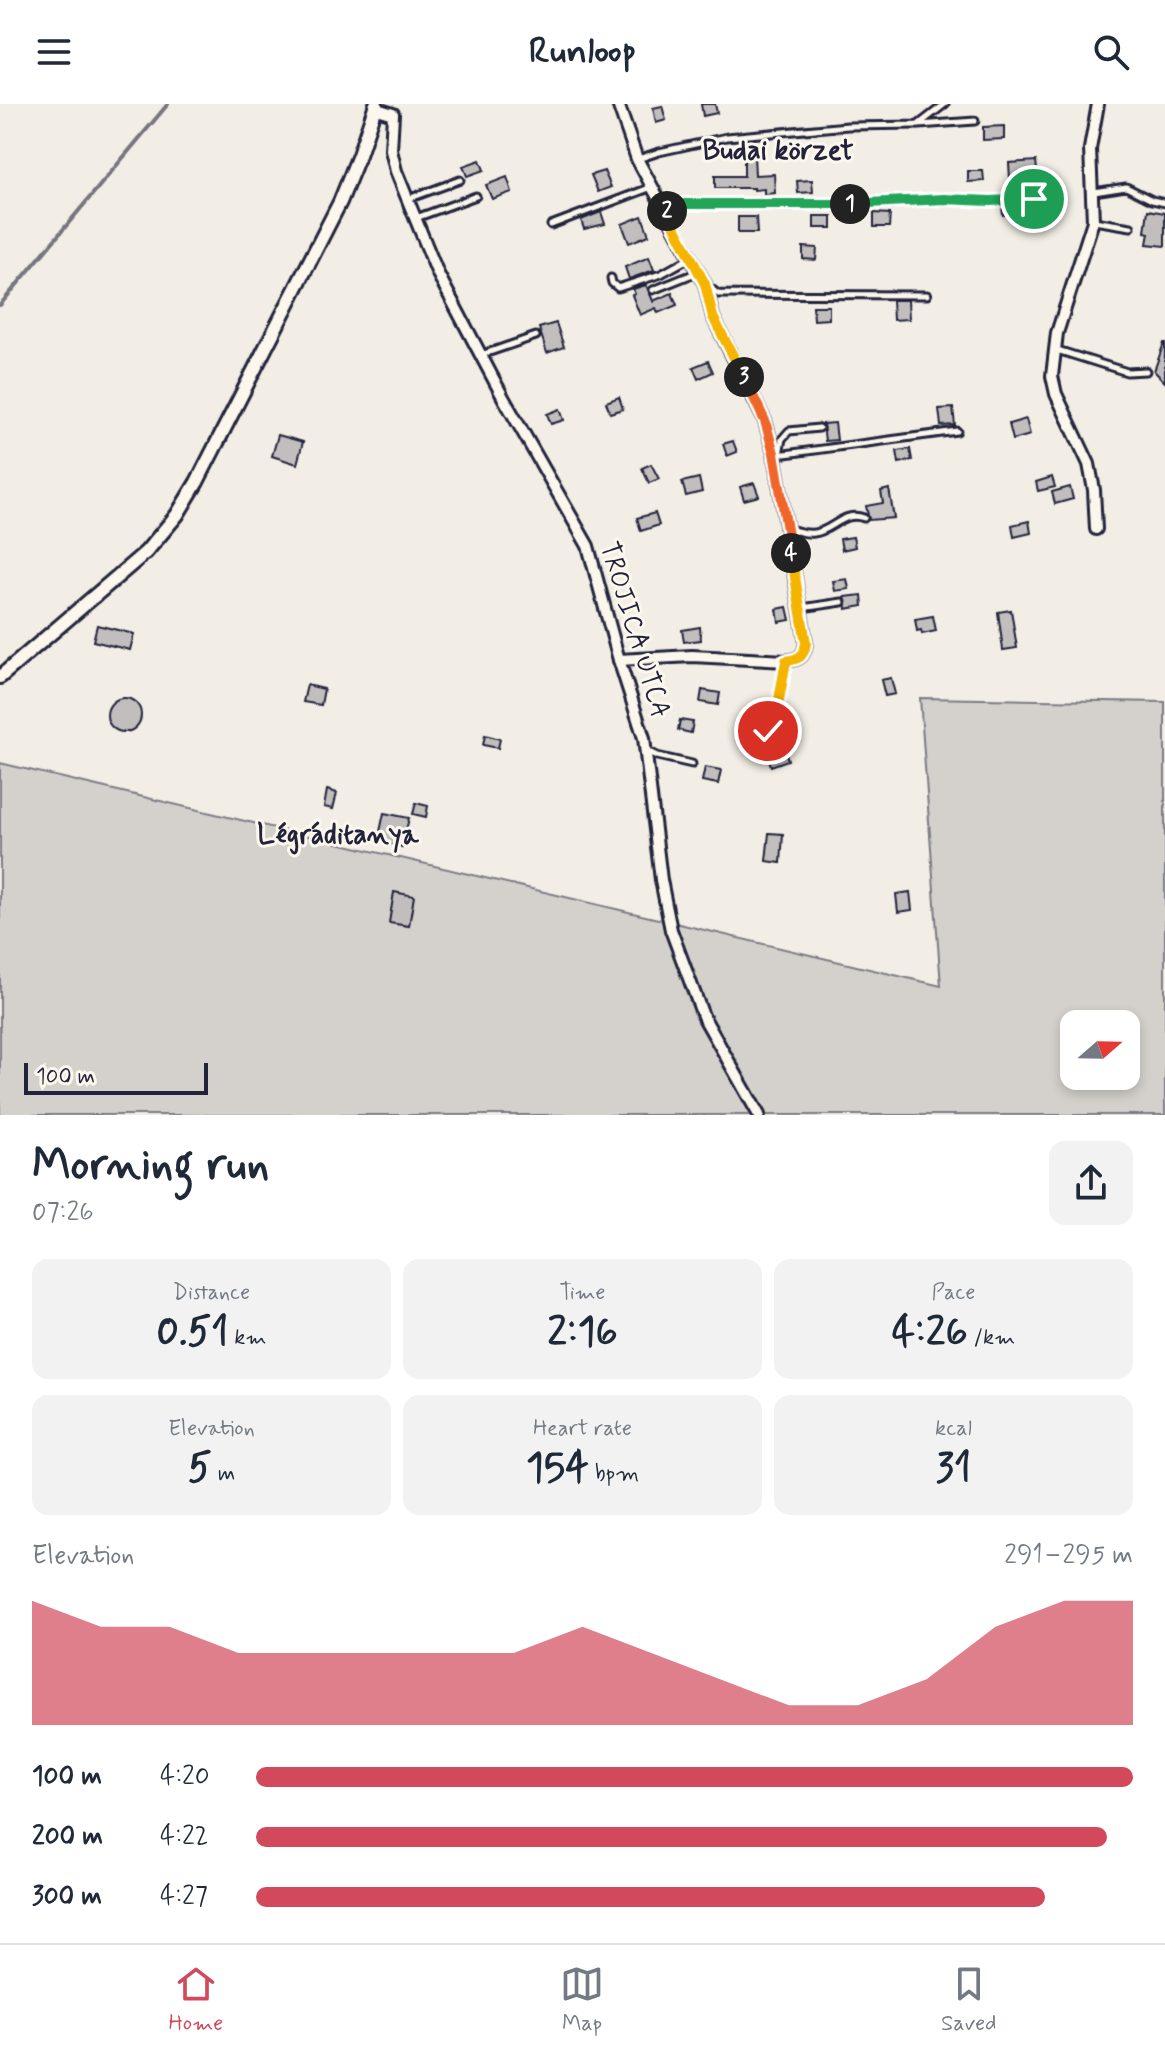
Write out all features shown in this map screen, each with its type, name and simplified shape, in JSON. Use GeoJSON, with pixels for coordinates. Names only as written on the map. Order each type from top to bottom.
{"type":"FeatureCollection","features":[{"type":"Feature","properties":{"kind":"street"},"geometry":{"type":"LineString","coordinates":[[618,104],[637,159],[705,284],[713,317],[765,421],[777,453],[806,643],[799,659],[786,661],[692,656],[619,660]]}},
{"type":"Feature","properties":{"kind":"street"},"geometry":{"type":"LineString","coordinates":[[1096,529],[1089,464],[1056,394],[1052,376],[1053,349],[1093,221],[1090,149],[1098,104]]}},
{"type":"Feature","properties":{"kind":"street"},"geometry":{"type":"LineString","coordinates":[[0,677],[146,552],[177,515],[197,482],[340,202],[375,106]]}},
{"type":"Feature","properties":{"kind":"street","name":"TROJICA UTCA"},"geometry":{"type":"LineString","coordinates":[[375,106],[396,110],[391,150],[407,199],[438,274],[588,546],[644,738],[661,880],[671,930],[703,1016],[759,1115]]}},
{"type":"Feature","properties":{"kind":"lane"},"geometry":{"type":"LineString","coordinates":[[918,125],[945,104]]}},
{"type":"Feature","properties":{"kind":"lane"},"geometry":{"type":"LineString","coordinates":[[637,159],[727,137],[848,126],[975,121]]}},
{"type":"Feature","properties":{"kind":"lane"},"geometry":{"type":"LineString","coordinates":[[407,199],[460,180]]}},
{"type":"Feature","properties":{"kind":"lane"},"geometry":{"type":"LineString","coordinates":[[551,225],[653,186]]}},
{"type":"Feature","properties":{"kind":"lane"},"geometry":{"type":"LineString","coordinates":[[1093,192],[1126,187],[1165,203]]}},
{"type":"Feature","properties":{"kind":"lane"},"geometry":{"type":"LineString","coordinates":[[415,218],[476,196]]}},
{"type":"Feature","properties":{"kind":"lane"},"geometry":{"type":"LineString","coordinates":[[667,211],[684,204],[1034,199]]}},
{"type":"Feature","properties":{"kind":"lane"},"geometry":{"type":"LineString","coordinates":[[1093,221],[1131,227]]}},
{"type":"Feature","properties":{"kind":"lane"},"geometry":{"type":"LineString","coordinates":[[611,278],[618,288],[661,274],[691,258]]}},
{"type":"Feature","properties":{"kind":"lane"},"geometry":{"type":"LineString","coordinates":[[653,290],[699,272]]}},
{"type":"Feature","properties":{"kind":"lane"},"geometry":{"type":"LineString","coordinates":[[705,284],[718,294],[927,295]]}},
{"type":"Feature","properties":{"kind":"lane"},"geometry":{"type":"LineString","coordinates":[[480,355],[536,336]]}},
{"type":"Feature","properties":{"kind":"lane"},"geometry":{"type":"LineString","coordinates":[[1053,349],[1127,372],[1146,371]]}},
{"type":"Feature","properties":{"kind":"lane"},"geometry":{"type":"LineString","coordinates":[[819,428],[789,431],[777,453],[957,431]]}},
{"type":"Feature","properties":{"kind":"lane"},"geometry":{"type":"LineString","coordinates":[[786,527],[800,533],[815,533],[849,517],[856,515],[864,518]]}},
{"type":"Feature","properties":{"kind":"lane"},"geometry":{"type":"LineString","coordinates":[[802,608],[842,602]]}},
{"type":"Feature","properties":{"kind":"lane"},"geometry":{"type":"LineString","coordinates":[[768,731],[771,713],[779,700],[786,661]]}},
{"type":"Feature","properties":{"kind":"lane"},"geometry":{"type":"LineString","coordinates":[[646,750],[657,756],[692,764]]}},
{"type":"Feature","properties":{"kind":"shaded area"},"geometry":{"type":"Polygon","coordinates":[[[920,698],[1165,702],[1165,1115],[0,1115],[0,763],[941,986],[920,698]]]}},
{"type":"Feature","properties":{"kind":"building"},"geometry":{"type":"Polygon","coordinates":[[[701,104],[715,104],[717,113],[703,116],[701,104]]]}},
{"type":"Feature","properties":{"kind":"building"},"geometry":{"type":"Polygon","coordinates":[[[662,106],[666,120],[656,123],[653,108],[662,106]]]}},
{"type":"Feature","properties":{"kind":"building"},"geometry":{"type":"Polygon","coordinates":[[[1004,126],[1004,139],[983,140],[983,127],[1004,126]]]}},
{"type":"Feature","properties":{"kind":"building"},"geometry":{"type":"Polygon","coordinates":[[[744,155],[754,155],[755,175],[774,174],[775,193],[764,194],[764,189],[754,188],[715,188],[715,176],[744,176],[744,155]]]}},
{"type":"Feature","properties":{"kind":"building"},"geometry":{"type":"Polygon","coordinates":[[[480,160],[484,170],[467,176],[463,166],[480,160]]]}},
{"type":"Feature","properties":{"kind":"building"},"geometry":{"type":"Polygon","coordinates":[[[1036,161],[1038,180],[1010,179],[1009,163],[1036,161]]]}},
{"type":"Feature","properties":{"kind":"building"},"geometry":{"type":"Polygon","coordinates":[[[604,171],[611,187],[598,192],[591,175],[604,171]]]}},
{"type":"Feature","properties":{"kind":"building"},"geometry":{"type":"Polygon","coordinates":[[[968,171],[983,171],[984,181],[968,182],[968,171]]]}},
{"type":"Feature","properties":{"kind":"building"},"geometry":{"type":"Polygon","coordinates":[[[507,177],[512,192],[492,199],[486,185],[507,177]]]}},
{"type":"Feature","properties":{"kind":"building"},"geometry":{"type":"Polygon","coordinates":[[[812,180],[813,192],[798,193],[797,181],[812,180]]]}},
{"type":"Feature","properties":{"kind":"building"},"geometry":{"type":"Polygon","coordinates":[[[1022,205],[1023,214],[1003,215],[1002,206],[1022,205]]]}},
{"type":"Feature","properties":{"kind":"building"},"geometry":{"type":"Polygon","coordinates":[[[1148,210],[1165,213],[1165,246],[1147,244],[1148,210]]]}},
{"type":"Feature","properties":{"kind":"building"},"geometry":{"type":"Polygon","coordinates":[[[601,212],[605,224],[584,229],[581,220],[601,212]]]}},
{"type":"Feature","properties":{"kind":"building"},"geometry":{"type":"Polygon","coordinates":[[[874,213],[890,214],[889,227],[874,227],[874,213]]]}},
{"type":"Feature","properties":{"kind":"building"},"geometry":{"type":"Polygon","coordinates":[[[642,216],[649,235],[629,243],[622,224],[642,216]]]}},
{"type":"Feature","properties":{"kind":"building"},"geometry":{"type":"Polygon","coordinates":[[[814,216],[832,216],[832,228],[814,228],[814,216]]]}},
{"type":"Feature","properties":{"kind":"building"},"geometry":{"type":"Polygon","coordinates":[[[738,217],[756,217],[757,233],[738,233],[738,217]]]}},
{"type":"Feature","properties":{"kind":"building"},"geometry":{"type":"Polygon","coordinates":[[[803,247],[817,248],[816,260],[803,259],[803,247]]]}},
{"type":"Feature","properties":{"kind":"building"},"geometry":{"type":"Polygon","coordinates":[[[649,257],[654,270],[629,279],[625,267],[649,257]]]}},
{"type":"Feature","properties":{"kind":"building"},"geometry":{"type":"Polygon","coordinates":[[[646,285],[653,301],[672,293],[677,305],[658,313],[656,308],[640,315],[632,295],[635,294],[633,289],[646,285]]]}},
{"type":"Feature","properties":{"kind":"building"},"geometry":{"type":"Polygon","coordinates":[[[892,300],[908,300],[909,319],[893,320],[892,300]]]}},
{"type":"Feature","properties":{"kind":"building"},"geometry":{"type":"Polygon","coordinates":[[[813,306],[829,306],[829,319],[814,320],[813,306]]]}},
{"type":"Feature","properties":{"kind":"building"},"geometry":{"type":"Polygon","coordinates":[[[556,323],[564,347],[547,353],[539,328],[556,323]]]}},
{"type":"Feature","properties":{"kind":"building"},"geometry":{"type":"Polygon","coordinates":[[[1165,343],[1165,382],[1154,371],[1165,343]]]}},
{"type":"Feature","properties":{"kind":"building"},"geometry":{"type":"Polygon","coordinates":[[[708,361],[713,372],[698,379],[693,367],[708,361]]]}},
{"type":"Feature","properties":{"kind":"building"},"geometry":{"type":"Polygon","coordinates":[[[619,397],[623,409],[610,413],[606,402],[619,397]]]}},
{"type":"Feature","properties":{"kind":"building"},"geometry":{"type":"Polygon","coordinates":[[[953,408],[955,425],[941,426],[939,409],[953,408]]]}},
{"type":"Feature","properties":{"kind":"building"},"geometry":{"type":"Polygon","coordinates":[[[560,409],[564,420],[551,424],[547,414],[560,409]]]}},
{"type":"Feature","properties":{"kind":"building"},"geometry":{"type":"Polygon","coordinates":[[[1026,419],[1030,435],[1013,440],[1009,424],[1026,419]]]}},
{"type":"Feature","properties":{"kind":"building"},"geometry":{"type":"Polygon","coordinates":[[[835,423],[837,440],[825,441],[823,424],[835,423]]]}},
{"type":"Feature","properties":{"kind":"building"},"geometry":{"type":"Polygon","coordinates":[[[278,435],[303,442],[297,464],[272,456],[278,435]]]}},
{"type":"Feature","properties":{"kind":"building"},"geometry":{"type":"Polygon","coordinates":[[[733,441],[737,452],[727,456],[723,444],[733,441]]]}},
{"type":"Feature","properties":{"kind":"building"},"geometry":{"type":"Polygon","coordinates":[[[910,449],[912,460],[899,463],[897,451],[910,449]]]}},
{"type":"Feature","properties":{"kind":"building"},"geometry":{"type":"Polygon","coordinates":[[[651,464],[659,479],[649,483],[642,468],[651,464]]]}},
{"type":"Feature","properties":{"kind":"building"},"geometry":{"type":"Polygon","coordinates":[[[1052,477],[1055,487],[1038,491],[1036,482],[1052,477]]]}},
{"type":"Feature","properties":{"kind":"building"},"geometry":{"type":"Polygon","coordinates":[[[699,478],[702,492],[686,496],[682,482],[699,478]]]}},
{"type":"Feature","properties":{"kind":"building"},"geometry":{"type":"Polygon","coordinates":[[[754,483],[759,496],[744,500],[740,487],[754,483]]]}},
{"type":"Feature","properties":{"kind":"building"},"geometry":{"type":"Polygon","coordinates":[[[1070,487],[1073,499],[1055,504],[1052,492],[1070,487]]]}},
{"type":"Feature","properties":{"kind":"building"},"geometry":{"type":"Polygon","coordinates":[[[889,489],[894,518],[869,520],[866,506],[883,503],[881,491],[889,489]]]}},
{"type":"Feature","properties":{"kind":"building"},"geometry":{"type":"Polygon","coordinates":[[[655,513],[659,525],[641,531],[637,518],[655,513]]]}},
{"type":"Feature","properties":{"kind":"building"},"geometry":{"type":"Polygon","coordinates":[[[1029,521],[1031,533],[1014,537],[1012,525],[1029,521]]]}},
{"type":"Feature","properties":{"kind":"building"},"geometry":{"type":"Polygon","coordinates":[[[853,537],[855,547],[842,550],[840,539],[853,537]]]}},
{"type":"Feature","properties":{"kind":"building"},"geometry":{"type":"Polygon","coordinates":[[[847,579],[849,589],[835,591],[833,581],[847,579]]]}},
{"type":"Feature","properties":{"kind":"building"},"geometry":{"type":"Polygon","coordinates":[[[862,595],[863,606],[846,609],[845,597],[862,595]]]}},
{"type":"Feature","properties":{"kind":"building"},"geometry":{"type":"Polygon","coordinates":[[[787,607],[790,620],[779,622],[777,609],[787,607]]]}},
{"type":"Feature","properties":{"kind":"building"},"geometry":{"type":"Polygon","coordinates":[[[1011,610],[1017,648],[1003,650],[998,612],[1011,610]]]}},
{"type":"Feature","properties":{"kind":"building"},"geometry":{"type":"Polygon","coordinates":[[[933,616],[936,631],[922,634],[921,630],[917,631],[915,619],[933,616]]]}},
{"type":"Feature","properties":{"kind":"building"},"geometry":{"type":"Polygon","coordinates":[[[97,625],[134,634],[130,650],[93,641],[97,625]]]}},
{"type":"Feature","properties":{"kind":"building"},"geometry":{"type":"Polygon","coordinates":[[[700,627],[701,640],[684,642],[682,630],[700,627]]]}},
{"type":"Feature","properties":{"kind":"building"},"geometry":{"type":"Polygon","coordinates":[[[891,678],[895,694],[885,696],[881,680],[891,678]]]}},
{"type":"Feature","properties":{"kind":"building"},"geometry":{"type":"Polygon","coordinates":[[[307,685],[324,689],[321,705],[303,702],[307,685]]]}},
{"type":"Feature","properties":{"kind":"building"},"geometry":{"type":"Polygon","coordinates":[[[702,690],[720,693],[718,705],[700,702],[702,690]]]}},
{"type":"Feature","properties":{"kind":"building"},"geometry":{"type":"Polygon","coordinates":[[[124,698],[136,703],[141,715],[136,727],[124,732],[112,727],[107,715],[112,703],[124,698]]]}},
{"type":"Feature","properties":{"kind":"building"},"geometry":{"type":"Polygon","coordinates":[[[680,720],[693,722],[691,733],[678,730],[680,720]]]}},
{"type":"Feature","properties":{"kind":"building"},"geometry":{"type":"Polygon","coordinates":[[[485,735],[500,739],[498,748],[483,745],[485,735]]]}},
{"type":"Feature","properties":{"kind":"building"},"geometry":{"type":"Polygon","coordinates":[[[784,747],[788,760],[771,766],[767,753],[784,747]]]}},
{"type":"Feature","properties":{"kind":"building"},"geometry":{"type":"Polygon","coordinates":[[[705,767],[721,770],[718,784],[702,781],[705,767]]]}},
{"type":"Feature","properties":{"kind":"building"},"geometry":{"type":"Polygon","coordinates":[[[327,790],[337,793],[333,809],[324,807],[327,790]]]}},
{"type":"Feature","properties":{"kind":"building"},"geometry":{"type":"Polygon","coordinates":[[[416,803],[428,806],[426,817],[413,814],[416,803]]]}},
{"type":"Feature","properties":{"kind":"building"},"geometry":{"type":"Polygon","coordinates":[[[384,813],[409,818],[402,847],[378,841],[384,813]]]}},
{"type":"Feature","properties":{"kind":"building"},"geometry":{"type":"Polygon","coordinates":[[[769,833],[783,834],[781,863],[766,861],[769,833]]]}},
{"type":"Feature","properties":{"kind":"building"},"geometry":{"type":"Polygon","coordinates":[[[394,892],[414,896],[409,926],[389,923],[394,892]]]}},
{"type":"Feature","properties":{"kind":"building"},"geometry":{"type":"Polygon","coordinates":[[[910,892],[912,910],[898,912],[896,894],[910,892]]]}},
{"type":"Feature","properties":{"kind":"waterway"},"geometry":{"type":"LineString","coordinates":[[0,305],[168,104]]}},
{"type":"Feature","properties":{"kind":"district","name":"Budai körzet"},"geometry":{"type":"Point","coordinates":[778,151]}},
{"type":"Feature","properties":{"kind":"district","name":"Légráditanya"},"geometry":{"type":"Point","coordinates":[338,835]}},
{"type":"Feature","properties":{"kind":"route"},"geometry":{"type":"LineString","coordinates":[[768,731],[771,713],[779,700],[786,661],[799,659],[806,643],[774,453],[765,421],[713,317],[705,284],[667,211],[684,204],[1034,199]]}}]}
